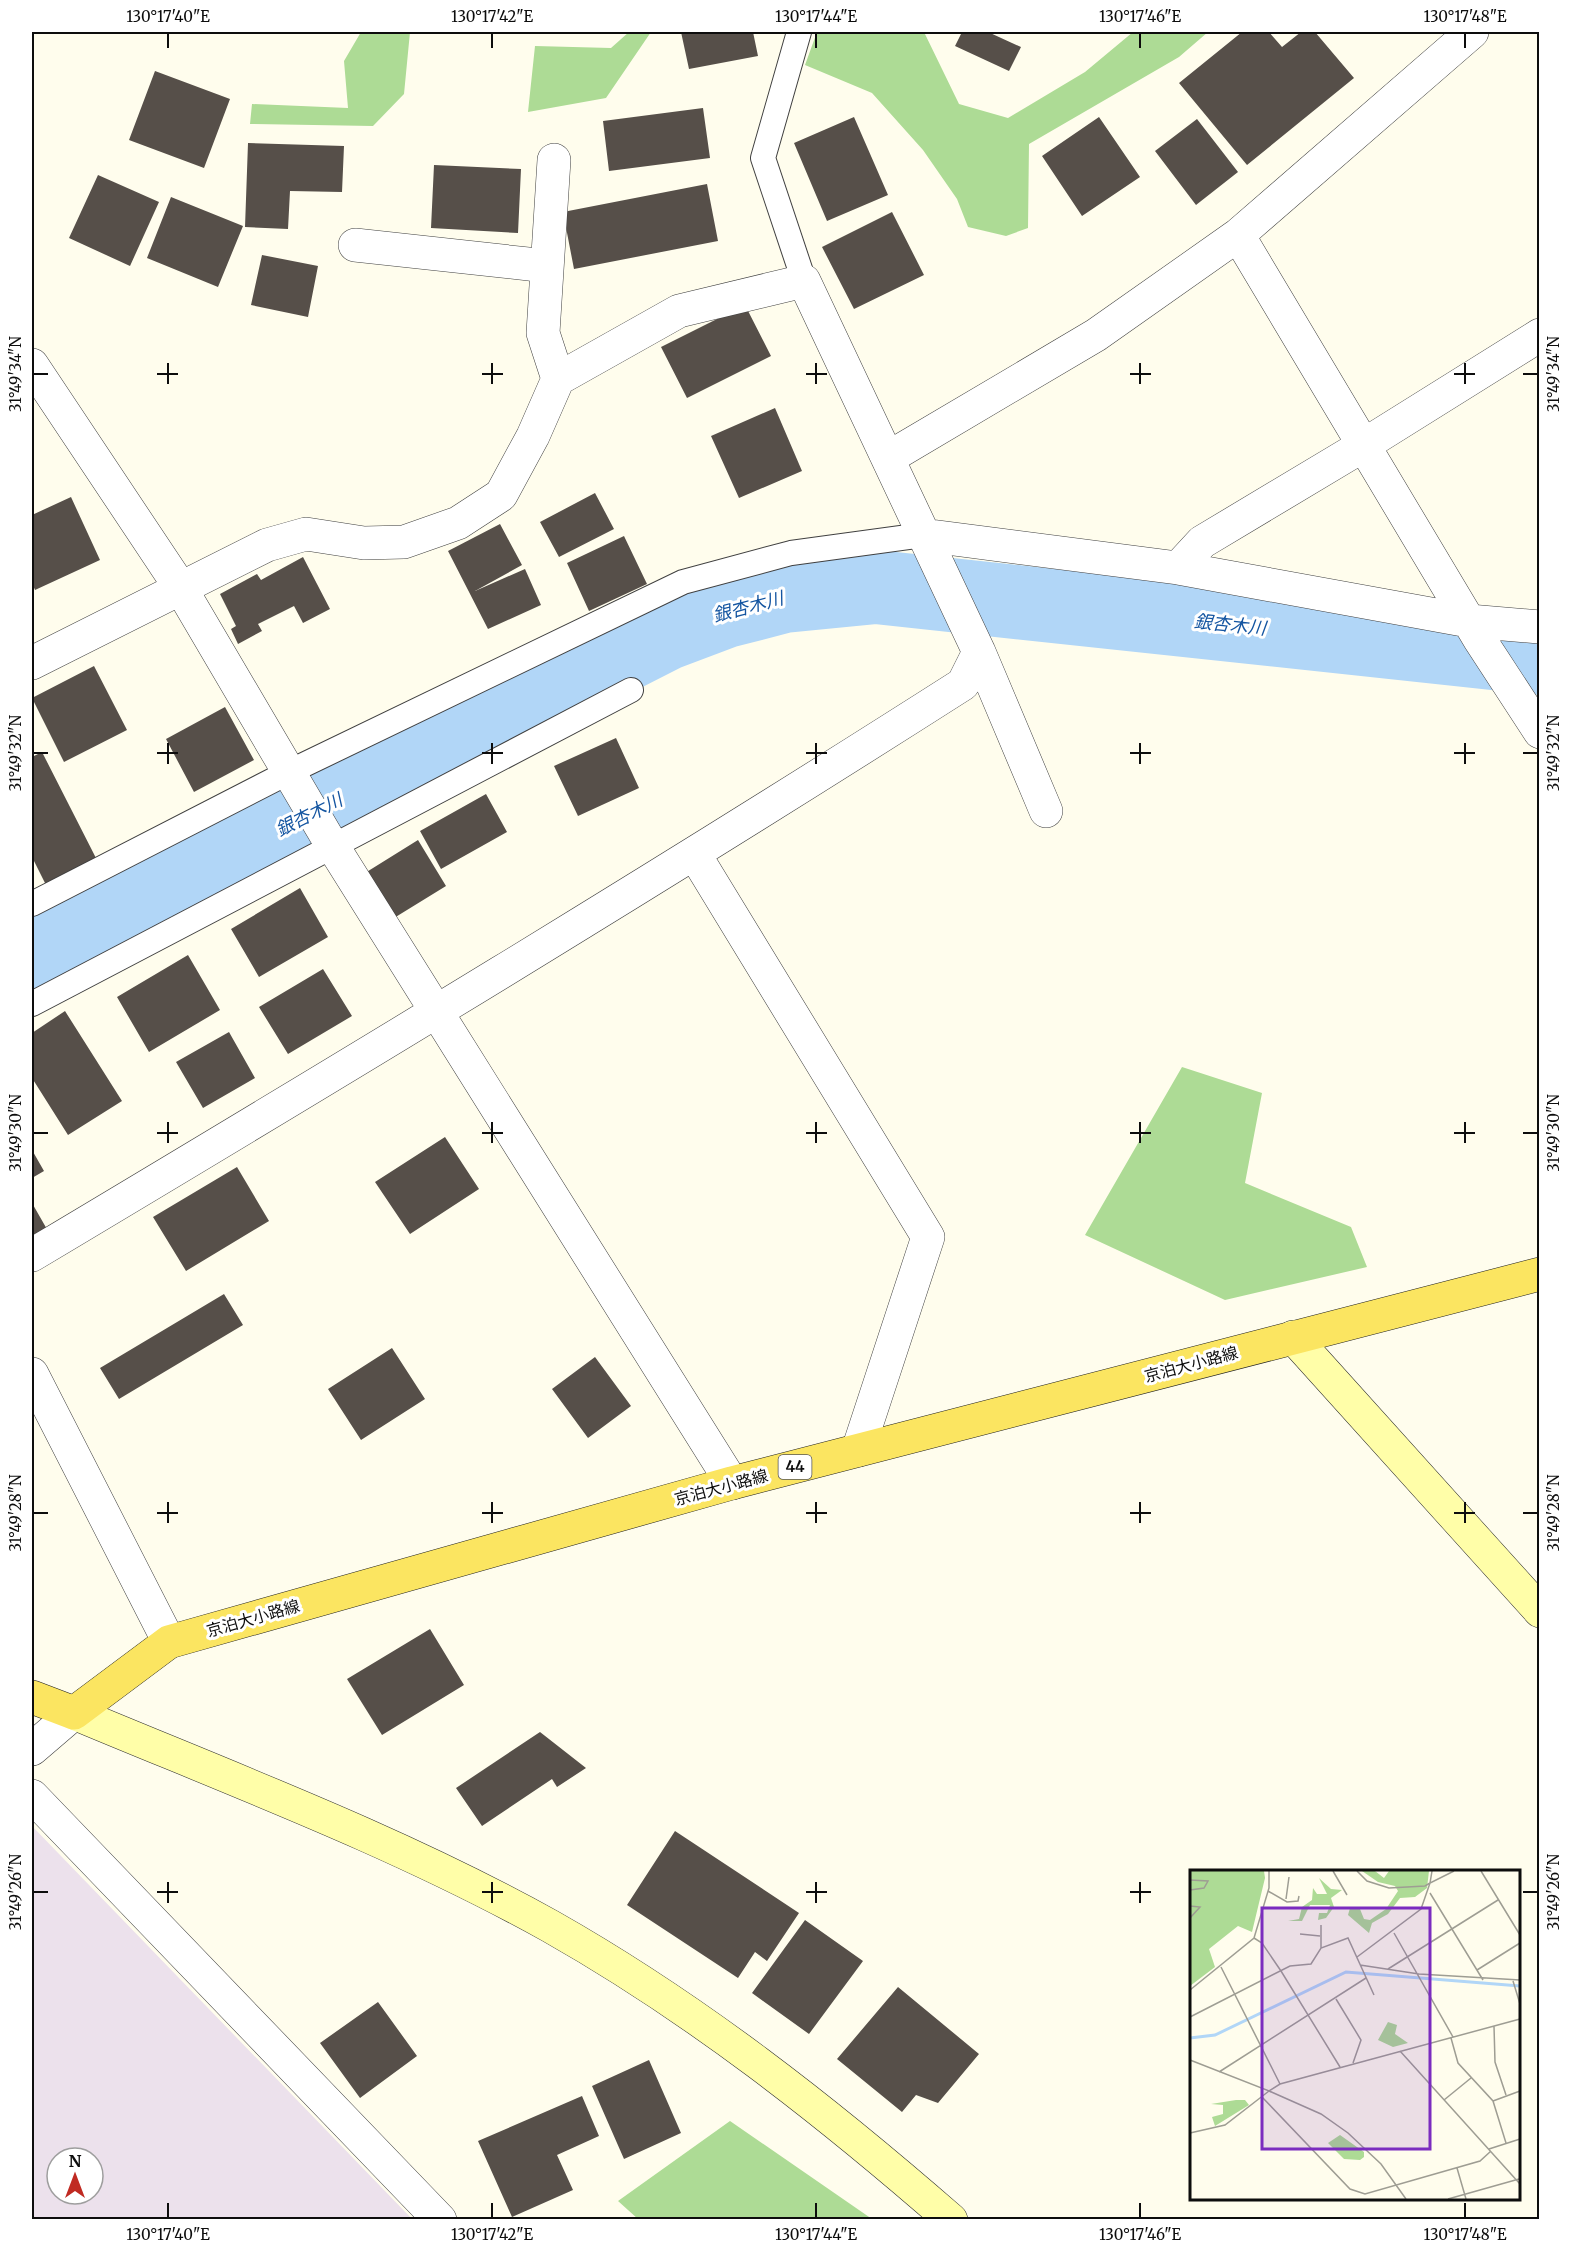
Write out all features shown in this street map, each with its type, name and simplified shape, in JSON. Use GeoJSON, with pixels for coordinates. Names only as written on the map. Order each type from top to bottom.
{"type":"FeatureCollection","features":[{"type":"Feature","properties":{"kind":"main road","name":"京泊大小路線"},"geometry":{"type":"LineString","coordinates":[[74,1713],[169,1642],[732,1483],[1539,1274]]}},
{"type":"Feature","properties":{"kind":"main road"},"geometry":{"type":"LineString","coordinates":[[32,1697],[74,1713]]}},
{"type":"Feature","properties":{"kind":"street"},"geometry":{"type":"LineString","coordinates":[[888,458],[1096,335],[1238,235],[1472,32]]}},
{"type":"Feature","properties":{"kind":"street"},"geometry":{"type":"LineString","coordinates":[[554,160],[543,333],[558,379]]}},
{"type":"Feature","properties":{"kind":"street"},"geometry":{"type":"LineString","coordinates":[[1238,235],[1475,631],[1534,724]]}},
{"type":"Feature","properties":{"kind":"street"},"geometry":{"type":"LineString","coordinates":[[356,245],[548,266]]}},
{"type":"Feature","properties":{"kind":"street"},"geometry":{"type":"LineString","coordinates":[[32,663],[267,545],[306,534],[364,543],[405,542],[458,523],[501,495],[533,436],[558,379],[679,311],[804,281],[972,638],[1046,811]]}},
{"type":"Feature","properties":{"kind":"street"},"geometry":{"type":"LineString","coordinates":[[1178,568],[1202,542],[1364,445],[1539,335]]}},
{"type":"Feature","properties":{"kind":"street"},"geometry":{"type":"LineString","coordinates":[[32,365],[180,587],[330,842],[732,1483]]}},
{"type":"Feature","properties":{"kind":"street"},"geometry":{"type":"LineString","coordinates":[[928,543],[1178,568],[1475,631],[1539,627]]}},
{"type":"Feature","properties":{"kind":"street"},"geometry":{"type":"LineString","coordinates":[[32,1255],[437,1013],[695,855],[963,684],[972,638]]}},
{"type":"Feature","properties":{"kind":"street"},"geometry":{"type":"LineString","coordinates":[[695,855],[928,1237],[858,1450]]}},
{"type":"Feature","properties":{"kind":"street"},"geometry":{"type":"LineString","coordinates":[[1293,1337],[1539,1611]]}},
{"type":"Feature","properties":{"kind":"street"},"geometry":{"type":"LineString","coordinates":[[32,1374],[169,1642]]}},
{"type":"Feature","properties":{"kind":"street"},"geometry":{"type":"LineString","coordinates":[[32,1749],[74,1713],[425,1863],[550,1926],[731,2041],[808,2101],[951,2220]]}},
{"type":"Feature","properties":{"kind":"street"},"geometry":{"type":"LineString","coordinates":[[32,1796],[440,2220]]}},
{"type":"Feature","properties":{"kind":"lane"},"geometry":{"type":"LineString","coordinates":[[799,32],[763,158],[804,281]]}},
{"type":"Feature","properties":{"kind":"lane"},"geometry":{"type":"LineString","coordinates":[[32,904],[683,582],[791,553],[928,543]]}},
{"type":"Feature","properties":{"kind":"lane"},"geometry":{"type":"LineString","coordinates":[[32,1004],[330,842],[631,690]]}},
{"type":"Feature","properties":{"kind":"shaded area"},"geometry":{"type":"Polygon","coordinates":[[[32,1826],[412,2219],[32,2219],[32,1826]]]}},
{"type":"Feature","properties":{"kind":"green space"},"geometry":{"type":"Polygon","coordinates":[[[361,32],[410,32],[404,94],[373,126],[250,124],[252,104],[348,108],[344,61],[361,32]]]}},
{"type":"Feature","properties":{"kind":"green space"},"geometry":{"type":"Polygon","coordinates":[[[629,32],[651,32],[606,98],[528,112],[535,46],[611,48],[629,32]]]}},
{"type":"Feature","properties":{"kind":"green space"},"geometry":{"type":"Polygon","coordinates":[[[817,32],[924,32],[959,104],[1008,118],[1085,72],[1133,32],[1208,32],[1179,57],[1029,144],[1028,228],[1006,236],[968,227],[957,199],[923,150],[872,93],[805,65],[817,32]]]}},
{"type":"Feature","properties":{"kind":"green space"},"geometry":{"type":"Polygon","coordinates":[[[1182,1067],[1262,1093],[1245,1183],[1351,1227],[1367,1267],[1225,1300],[1085,1235],[1182,1067]]]}},
{"type":"Feature","properties":{"kind":"green space"},"geometry":{"type":"Polygon","coordinates":[[[730,2121],[872,2219],[638,2219],[618,2201],[730,2121]]]}},
{"type":"Feature","properties":{"kind":"building"},"geometry":{"type":"Polygon","coordinates":[[[681,32],[753,32],[758,56],[689,69],[681,32]]]}},
{"type":"Feature","properties":{"kind":"building"},"geometry":{"type":"Polygon","coordinates":[[[962,32],[988,32],[1021,47],[1009,71],[955,46],[962,32]]]}},
{"type":"Feature","properties":{"kind":"building"},"geometry":{"type":"Polygon","coordinates":[[[1242,32],[1269,32],[1282,47],[1301,32],[1315,32],[1354,78],[1247,165],[1179,83],[1242,32]]]}},
{"type":"Feature","properties":{"kind":"building"},"geometry":{"type":"Polygon","coordinates":[[[155,71],[230,99],[204,168],[129,140],[155,71]]]}},
{"type":"Feature","properties":{"kind":"building"},"geometry":{"type":"Polygon","coordinates":[[[703,108],[710,158],[609,171],[603,121],[703,108]]]}},
{"type":"Feature","properties":{"kind":"building"},"geometry":{"type":"Polygon","coordinates":[[[854,117],[888,195],[827,221],[794,143],[854,117]]]}},
{"type":"Feature","properties":{"kind":"building"},"geometry":{"type":"Polygon","coordinates":[[[1099,117],[1140,177],[1082,216],[1042,156],[1099,117]]]}},
{"type":"Feature","properties":{"kind":"building"},"geometry":{"type":"Polygon","coordinates":[[[1197,119],[1238,172],[1196,205],[1155,151],[1197,119]]]}},
{"type":"Feature","properties":{"kind":"building"},"geometry":{"type":"Polygon","coordinates":[[[248,143],[344,146],[342,192],[290,191],[288,229],[245,227],[248,143]]]}},
{"type":"Feature","properties":{"kind":"building"},"geometry":{"type":"Polygon","coordinates":[[[434,165],[521,169],[518,233],[431,228],[434,165]]]}},
{"type":"Feature","properties":{"kind":"building"},"geometry":{"type":"Polygon","coordinates":[[[98,175],[159,202],[130,266],[69,238],[98,175]]]}},
{"type":"Feature","properties":{"kind":"building"},"geometry":{"type":"Polygon","coordinates":[[[707,184],[718,241],[574,269],[563,212],[707,184]]]}},
{"type":"Feature","properties":{"kind":"building"},"geometry":{"type":"Polygon","coordinates":[[[171,197],[243,226],[218,287],[147,258],[171,197]]]}},
{"type":"Feature","properties":{"kind":"building"},"geometry":{"type":"Polygon","coordinates":[[[892,212],[924,275],[854,309],[822,247],[892,212]]]}},
{"type":"Feature","properties":{"kind":"building"},"geometry":{"type":"Polygon","coordinates":[[[262,255],[318,266],[308,317],[251,305],[262,255]]]}},
{"type":"Feature","properties":{"kind":"building"},"geometry":{"type":"Polygon","coordinates":[[[745,305],[771,356],[687,398],[661,347],[745,305]]]}},
{"type":"Feature","properties":{"kind":"building"},"geometry":{"type":"Polygon","coordinates":[[[775,408],[802,471],[739,498],[711,436],[775,408]]]}},
{"type":"Feature","properties":{"kind":"building"},"geometry":{"type":"Polygon","coordinates":[[[595,493],[614,529],[559,557],[540,522],[595,493]]]}},
{"type":"Feature","properties":{"kind":"building"},"geometry":{"type":"Polygon","coordinates":[[[71,497],[100,560],[35,590],[32,583],[32,515],[71,497]]]}},
{"type":"Feature","properties":{"kind":"building"},"geometry":{"type":"Polygon","coordinates":[[[500,524],[522,565],[475,591],[525,569],[541,605],[488,629],[448,551],[500,524]]]}},
{"type":"Feature","properties":{"kind":"building"},"geometry":{"type":"Polygon","coordinates":[[[624,536],[647,584],[589,611],[567,563],[624,536]]]}},
{"type":"Feature","properties":{"kind":"building"},"geometry":{"type":"Polygon","coordinates":[[[303,557],[330,609],[303,623],[294,606],[258,624],[262,631],[238,644],[231,629],[236,626],[220,594],[257,574],[261,580],[303,557]]]}},
{"type":"Feature","properties":{"kind":"building"},"geometry":{"type":"Polygon","coordinates":[[[94,666],[127,730],[64,762],[32,698],[94,666]]]}},
{"type":"Feature","properties":{"kind":"building"},"geometry":{"type":"Polygon","coordinates":[[[225,707],[254,760],[194,792],[166,739],[225,707]]]}},
{"type":"Feature","properties":{"kind":"building"},"geometry":{"type":"Polygon","coordinates":[[[616,738],[639,788],[578,816],[554,766],[616,738]]]}},
{"type":"Feature","properties":{"kind":"building"},"geometry":{"type":"Polygon","coordinates":[[[42,752],[98,862],[47,887],[32,857],[32,757],[42,752]]]}},
{"type":"Feature","properties":{"kind":"building"},"geometry":{"type":"Polygon","coordinates":[[[486,794],[507,832],[441,869],[420,831],[486,794]]]}},
{"type":"Feature","properties":{"kind":"building"},"geometry":{"type":"Polygon","coordinates":[[[418,840],[446,886],[394,918],[365,873],[418,840]]]}},
{"type":"Feature","properties":{"kind":"building"},"geometry":{"type":"Polygon","coordinates":[[[300,888],[328,937],[259,977],[231,929],[300,888]]]}},
{"type":"Feature","properties":{"kind":"building"},"geometry":{"type":"Polygon","coordinates":[[[188,955],[220,1010],[149,1052],[117,997],[188,955]]]}},
{"type":"Feature","properties":{"kind":"building"},"geometry":{"type":"Polygon","coordinates":[[[323,969],[352,1016],[288,1054],[259,1007],[323,969]]]}},
{"type":"Feature","properties":{"kind":"building"},"geometry":{"type":"Polygon","coordinates":[[[65,1011],[122,1101],[68,1135],[32,1078],[32,1033],[65,1011]]]}},
{"type":"Feature","properties":{"kind":"building"},"geometry":{"type":"Polygon","coordinates":[[[229,1032],[255,1078],[203,1108],[176,1062],[229,1032]]]}},
{"type":"Feature","properties":{"kind":"building"},"geometry":{"type":"Polygon","coordinates":[[[445,1137],[479,1189],[410,1234],[375,1182],[445,1137]]]}},
{"type":"Feature","properties":{"kind":"building"},"geometry":{"type":"Polygon","coordinates":[[[32,1150],[44,1171],[32,1178],[32,1150]]]}},
{"type":"Feature","properties":{"kind":"building"},"geometry":{"type":"Polygon","coordinates":[[[237,1167],[269,1221],[186,1271],[153,1217],[237,1167]]]}},
{"type":"Feature","properties":{"kind":"building"},"geometry":{"type":"Polygon","coordinates":[[[32,1203],[48,1231],[32,1241],[32,1203]]]}},
{"type":"Feature","properties":{"kind":"building"},"geometry":{"type":"Polygon","coordinates":[[[224,1294],[243,1325],[119,1399],[100,1368],[224,1294]]]}},
{"type":"Feature","properties":{"kind":"building"},"geometry":{"type":"Polygon","coordinates":[[[392,1348],[425,1399],[361,1440],[328,1389],[392,1348]]]}},
{"type":"Feature","properties":{"kind":"building"},"geometry":{"type":"Polygon","coordinates":[[[595,1357],[631,1406],[588,1438],[552,1389],[595,1357]]]}},
{"type":"Feature","properties":{"kind":"building"},"geometry":{"type":"Polygon","coordinates":[[[430,1629],[464,1685],[382,1735],[347,1679],[430,1629]]]}},
{"type":"Feature","properties":{"kind":"building"},"geometry":{"type":"Polygon","coordinates":[[[540,1732],[586,1768],[557,1787],[552,1779],[482,1826],[456,1788],[540,1732]]]}},
{"type":"Feature","properties":{"kind":"building"},"geometry":{"type":"Polygon","coordinates":[[[675,1831],[799,1913],[767,1961],[755,1952],[738,1978],[627,1905],[675,1831]]]}},
{"type":"Feature","properties":{"kind":"building"},"geometry":{"type":"Polygon","coordinates":[[[805,1920],[863,1961],[809,2034],[752,1993],[805,1920]]]}},
{"type":"Feature","properties":{"kind":"building"},"geometry":{"type":"Polygon","coordinates":[[[898,1987],[979,2054],[938,2103],[916,2095],[902,2112],[837,2059],[898,1987]]]}},
{"type":"Feature","properties":{"kind":"building"},"geometry":{"type":"Polygon","coordinates":[[[378,2002],[417,2056],[360,2098],[320,2043],[378,2002]]]}},
{"type":"Feature","properties":{"kind":"building"},"geometry":{"type":"Polygon","coordinates":[[[649,2060],[681,2133],[624,2159],[592,2086],[649,2060]]]}},
{"type":"Feature","properties":{"kind":"building"},"geometry":{"type":"Polygon","coordinates":[[[582,2096],[599,2136],[557,2155],[573,2190],[512,2217],[478,2141],[582,2096]]]}},
{"type":"Feature","properties":{"kind":"waterway","name":"銀杏木川"},"geometry":{"type":"LineString","coordinates":[[32,956],[665,634],[726,611],[784,596],[876,587],[1540,658]]}}]}
